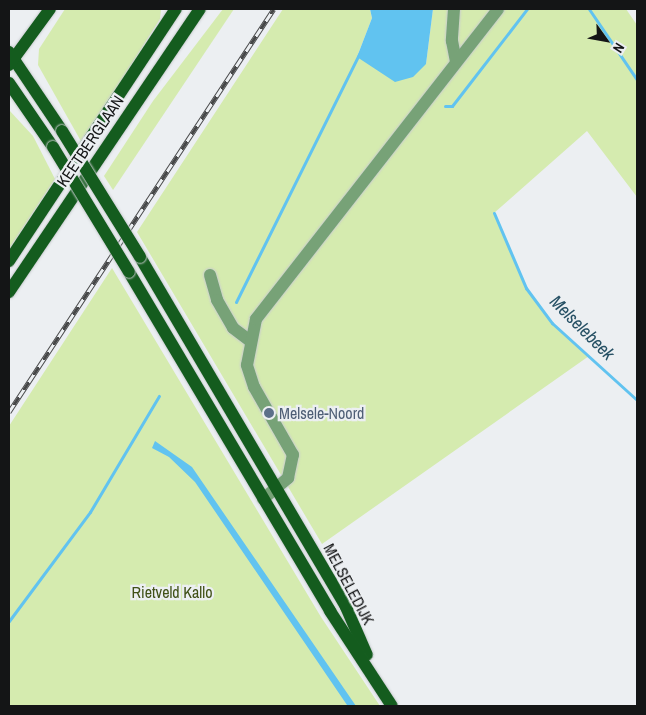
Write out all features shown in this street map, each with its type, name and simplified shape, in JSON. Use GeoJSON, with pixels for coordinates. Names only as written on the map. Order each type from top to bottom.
{"type":"FeatureCollection","features":[{"type":"Feature","properties":{"kind":"main road"},"geometry":{"type":"LineString","coordinates":[[10,59],[50,9]]}},
{"type":"Feature","properties":{"kind":"main road","name":"KEETBERGLAAN"},"geometry":{"type":"LineString","coordinates":[[9,261],[176,9]]}},
{"type":"Feature","properties":{"kind":"main road","name":"KEETBERGLAAN"},"geometry":{"type":"LineString","coordinates":[[9,292],[200,9]]}},
{"type":"Feature","properties":{"kind":"main road","name":"MELSELEDIJK"},"geometry":{"type":"LineString","coordinates":[[10,59],[62,131],[140,257],[278,490],[346,608],[389,701]]}},
{"type":"Feature","properties":{"kind":"main road","name":"MELSELEDIJK"},"geometry":{"type":"LineString","coordinates":[[10,86],[53,147],[263,499],[389,701]]}},
{"type":"Feature","properties":{"kind":"street"},"geometry":{"type":"LineString","coordinates":[[454,9],[452,42],[456,62]]}},
{"type":"Feature","properties":{"kind":"street"},"geometry":{"type":"LineString","coordinates":[[263,499],[278,490],[292,468],[293,455],[254,387],[247,365],[250,341],[256,318],[272,295],[498,9]]}},
{"type":"Feature","properties":{"kind":"street"},"geometry":{"type":"LineString","coordinates":[[210,275],[217,300],[233,328],[250,341]]}},
{"type":"Feature","properties":{"kind":"green space"},"geometry":{"type":"Polygon","coordinates":[[[65,9],[161,9],[160,19],[82,143],[38,65],[39,49],[65,9]]]}},
{"type":"Feature","properties":{"kind":"green space"},"geometry":{"type":"Polygon","coordinates":[[[223,9],[234,9],[113,190],[104,176],[153,101],[223,9]]]}},
{"type":"Feature","properties":{"kind":"green space"},"geometry":{"type":"Polygon","coordinates":[[[283,9],[370,9],[372,18],[357,57],[426,64],[433,9],[626,9],[637,25],[637,197],[587,131],[494,213],[526,288],[552,323],[589,356],[322,544],[137,232],[283,9]]]}},
{"type":"Feature","properties":{"kind":"green space"},"geometry":{"type":"Polygon","coordinates":[[[9,110],[33,136],[55,179],[9,249],[9,110]]]}},
{"type":"Feature","properties":{"kind":"green space","name":"Rietveld Kallo"},"geometry":{"type":"Polygon","coordinates":[[[112,268],[321,617],[380,706],[9,706],[9,426],[112,268]]]}},
{"type":"Feature","properties":{"kind":"water"},"geometry":{"type":"Polygon","coordinates":[[[370,9],[433,9],[426,64],[413,77],[395,82],[357,57],[372,18],[370,9]]]}},
{"type":"Feature","properties":{"kind":"water"},"geometry":{"type":"Polygon","coordinates":[[[155,441],[192,467],[356,706],[347,705],[195,482],[169,457],[152,448],[155,441]]]}},
{"type":"Feature","properties":{"kind":"waterway"},"geometry":{"type":"LineString","coordinates":[[445,106],[452,106],[527,9]]}},
{"type":"Feature","properties":{"kind":"waterway"},"geometry":{"type":"LineString","coordinates":[[589,9],[637,80]]}},
{"type":"Feature","properties":{"kind":"waterway"},"geometry":{"type":"LineString","coordinates":[[236,302],[359,54]]}},
{"type":"Feature","properties":{"kind":"waterway","name":"Melselebeek"},"geometry":{"type":"LineString","coordinates":[[494,213],[526,288],[552,323],[637,400]]}},
{"type":"Feature","properties":{"kind":"waterway"},"geometry":{"type":"LineString","coordinates":[[9,621],[90,512],[159,396]]}},
{"type":"Feature","properties":{"kind":"railway"},"geometry":{"type":"LineString","coordinates":[[9,412],[274,9]]}},
{"type":"Feature","properties":{"kind":"place","name":"Melsele-Noord"},"geometry":{"type":"Point","coordinates":[269,413]}}]}
